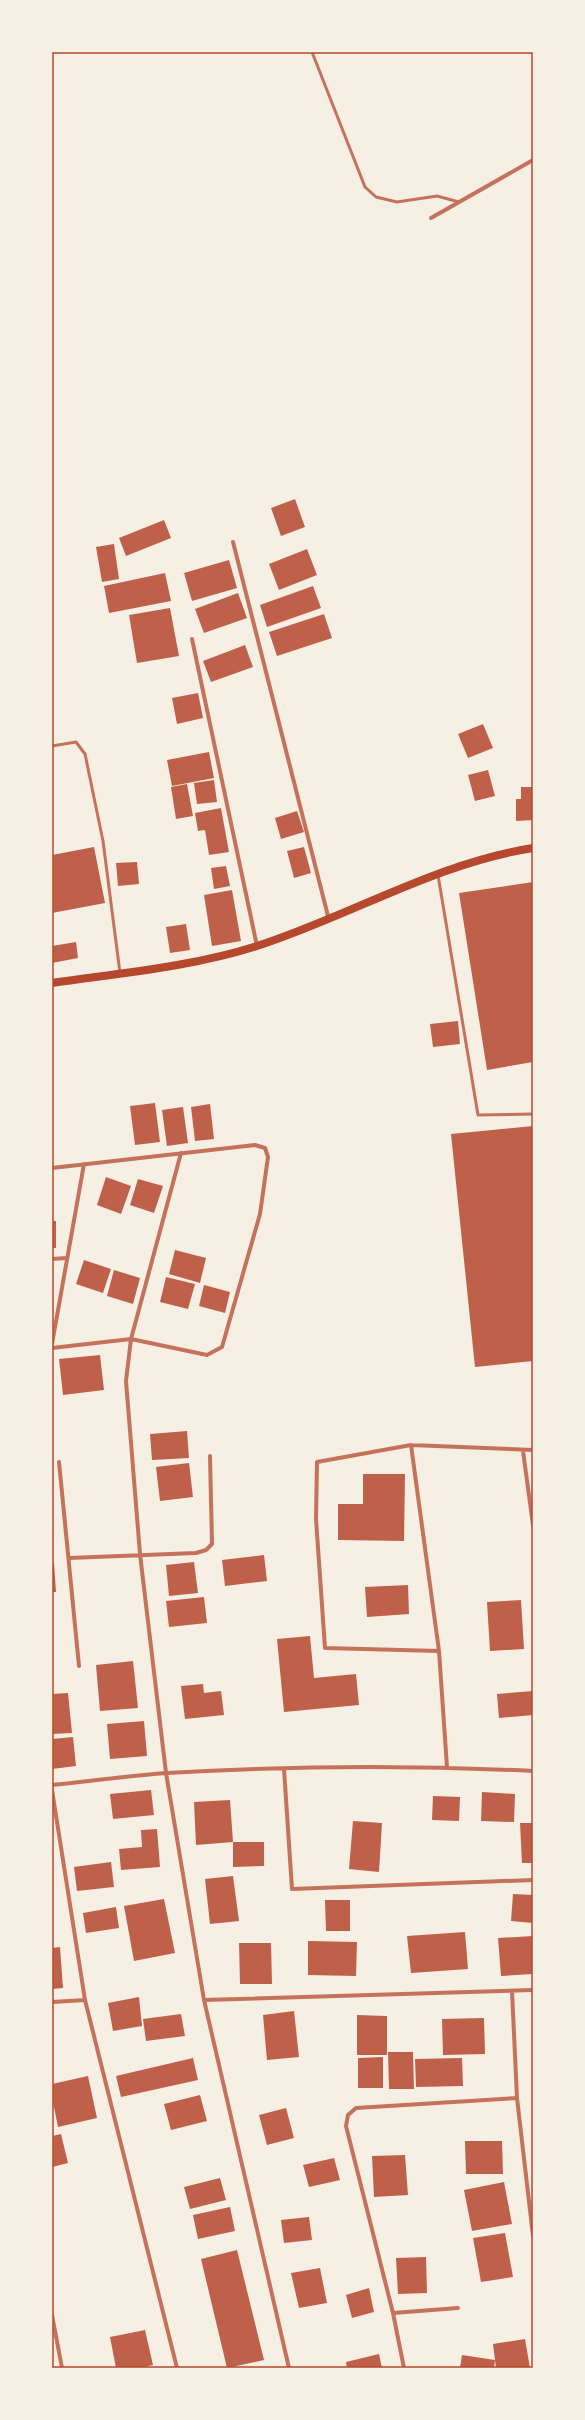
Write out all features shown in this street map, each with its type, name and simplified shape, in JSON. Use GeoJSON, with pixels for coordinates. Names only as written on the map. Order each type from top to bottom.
{"type":"FeatureCollection","features":[{"type":"Feature","properties":{"kind":"main road"},"geometry":{"type":"LineString","coordinates":[[52,983],[202,962],[257,946],[329,920],[438,873],[533,848]]}},
{"type":"Feature","properties":{"kind":"street"},"geometry":{"type":"LineString","coordinates":[[431,218],[533,160]]}},
{"type":"Feature","properties":{"kind":"street"},"geometry":{"type":"LineString","coordinates":[[233,542],[329,920]]}},
{"type":"Feature","properties":{"kind":"street"},"geometry":{"type":"LineString","coordinates":[[192,639],[257,946]]}},
{"type":"Feature","properties":{"kind":"street"},"geometry":{"type":"LineString","coordinates":[[52,1168],[255,1145],[265,1148],[268,1157],[260,1214],[222,1347],[207,1354],[131,1339],[52,1348]]}},
{"type":"Feature","properties":{"kind":"street"},"geometry":{"type":"LineString","coordinates":[[181,1154],[131,1339],[126,1381],[140,1554],[166,1773],[204,2000],[289,2368]]}},
{"type":"Feature","properties":{"kind":"street"},"geometry":{"type":"LineString","coordinates":[[52,1344],[66,1258],[84,1164]]}},
{"type":"Feature","properties":{"kind":"street"},"geometry":{"type":"LineString","coordinates":[[52,1259],[66,1258]]}},
{"type":"Feature","properties":{"kind":"street"},"geometry":{"type":"LineString","coordinates":[[411,1445],[439,1651],[447,1767]]}},
{"type":"Feature","properties":{"kind":"street"},"geometry":{"type":"LineString","coordinates":[[439,1651],[325,1648],[316,1519],[317,1462],[411,1445],[523,1451],[533,1450]]}},
{"type":"Feature","properties":{"kind":"street"},"geometry":{"type":"LineString","coordinates":[[523,1451],[533,1525]]}},
{"type":"Feature","properties":{"kind":"street"},"geometry":{"type":"LineString","coordinates":[[69,1558],[140,1554],[196,1553],[206,1550],[212,1544],[210,1456]]}},
{"type":"Feature","properties":{"kind":"street"},"geometry":{"type":"LineString","coordinates":[[59,1462],[79,1666]]}},
{"type":"Feature","properties":{"kind":"street"},"geometry":{"type":"LineString","coordinates":[[52,1785],[166,1773],[284,1769],[447,1767],[533,1771]]}},
{"type":"Feature","properties":{"kind":"street"},"geometry":{"type":"LineString","coordinates":[[284,1769],[292,1889],[533,1880]]}},
{"type":"Feature","properties":{"kind":"street"},"geometry":{"type":"LineString","coordinates":[[52,1790],[84,2000],[177,2368]]}},
{"type":"Feature","properties":{"kind":"street"},"geometry":{"type":"LineString","coordinates":[[204,2000],[533,1990]]}},
{"type":"Feature","properties":{"kind":"street"},"geometry":{"type":"LineString","coordinates":[[512,1991],[517,2098],[533,2236]]}},
{"type":"Feature","properties":{"kind":"street"},"geometry":{"type":"LineString","coordinates":[[52,2002],[84,2000]]}},
{"type":"Feature","properties":{"kind":"street"},"geometry":{"type":"LineString","coordinates":[[404,2368],[346,2126],[348,2115],[356,2108],[517,2098]]}},
{"type":"Feature","properties":{"kind":"street"},"geometry":{"type":"LineString","coordinates":[[392,2313],[458,2308]]}},
{"type":"Feature","properties":{"kind":"street"},"geometry":{"type":"LineString","coordinates":[[52,2315],[62,2368]]}},
{"type":"Feature","properties":{"kind":"lane"},"geometry":{"type":"LineString","coordinates":[[312,52],[365,187],[376,197],[397,202],[437,196],[459,202]]}},
{"type":"Feature","properties":{"kind":"lane"},"geometry":{"type":"LineString","coordinates":[[52,746],[76,742],[85,754],[103,842],[120,973]]}},
{"type":"Feature","properties":{"kind":"lane"},"geometry":{"type":"LineString","coordinates":[[438,873],[478,1115],[533,1114]]}},
{"type":"Feature","properties":{"kind":"building"},"geometry":{"type":"Polygon","coordinates":[[[295,499],[305,527],[281,536],[271,508],[295,499]]]}},
{"type":"Feature","properties":{"kind":"building"},"geometry":{"type":"Polygon","coordinates":[[[164,520],[171,538],[126,556],[119,538],[164,520]]]}},
{"type":"Feature","properties":{"kind":"building"},"geometry":{"type":"Polygon","coordinates":[[[114,544],[119,579],[102,582],[96,547],[114,544]]]}},
{"type":"Feature","properties":{"kind":"building"},"geometry":{"type":"Polygon","coordinates":[[[307,549],[317,575],[279,590],[269,564],[307,549]]]}},
{"type":"Feature","properties":{"kind":"building"},"geometry":{"type":"Polygon","coordinates":[[[229,560],[237,588],[192,601],[184,573],[229,560]]]}},
{"type":"Feature","properties":{"kind":"building"},"geometry":{"type":"Polygon","coordinates":[[[165,573],[171,601],[109,613],[104,586],[165,573]]]}},
{"type":"Feature","properties":{"kind":"building"},"geometry":{"type":"Polygon","coordinates":[[[313,586],[321,608],[267,627],[260,605],[313,586]]]}},
{"type":"Feature","properties":{"kind":"building"},"geometry":{"type":"Polygon","coordinates":[[[238,593],[247,618],[204,633],[195,609],[238,593]]]}},
{"type":"Feature","properties":{"kind":"building"},"geometry":{"type":"Polygon","coordinates":[[[170,608],[179,656],[137,663],[129,615],[170,608]]]}},
{"type":"Feature","properties":{"kind":"building"},"geometry":{"type":"Polygon","coordinates":[[[324,614],[332,638],[277,656],[269,632],[324,614]]]}},
{"type":"Feature","properties":{"kind":"building"},"geometry":{"type":"Polygon","coordinates":[[[245,645],[253,667],[211,682],[203,661],[245,645]]]}},
{"type":"Feature","properties":{"kind":"building"},"geometry":{"type":"Polygon","coordinates":[[[198,693],[203,718],[177,724],[172,698],[198,693]]]}},
{"type":"Feature","properties":{"kind":"building"},"geometry":{"type":"Polygon","coordinates":[[[483,724],[493,748],[468,758],[458,734],[483,724]]]}},
{"type":"Feature","properties":{"kind":"building"},"geometry":{"type":"Polygon","coordinates":[[[209,752],[214,778],[172,786],[167,760],[209,752]]]}},
{"type":"Feature","properties":{"kind":"building"},"geometry":{"type":"Polygon","coordinates":[[[488,770],[495,796],[475,801],[468,775],[488,770]]]}},
{"type":"Feature","properties":{"kind":"building"},"geometry":{"type":"Polygon","coordinates":[[[214,780],[217,802],[197,804],[194,783],[214,780]]]}},
{"type":"Feature","properties":{"kind":"building"},"geometry":{"type":"Polygon","coordinates":[[[187,784],[193,816],[176,819],[171,787],[187,784]]]}},
{"type":"Feature","properties":{"kind":"building"},"geometry":{"type":"Polygon","coordinates":[[[521,787],[533,787],[533,820],[516,821],[516,799],[521,799],[521,787]]]}},
{"type":"Feature","properties":{"kind":"building"},"geometry":{"type":"Polygon","coordinates":[[[221,808],[229,852],[209,855],[205,830],[198,831],[195,813],[221,808]]]}},
{"type":"Feature","properties":{"kind":"building"},"geometry":{"type":"Polygon","coordinates":[[[297,811],[304,832],[281,839],[275,818],[297,811]]]}},
{"type":"Feature","properties":{"kind":"building"},"geometry":{"type":"Polygon","coordinates":[[[94,847],[105,903],[52,913],[52,855],[94,847]]]}},
{"type":"Feature","properties":{"kind":"building"},"geometry":{"type":"Polygon","coordinates":[[[304,847],[311,873],[294,878],[287,851],[304,847]]]}},
{"type":"Feature","properties":{"kind":"building"},"geometry":{"type":"Polygon","coordinates":[[[137,862],[139,884],[118,886],[116,863],[137,862]]]}},
{"type":"Feature","properties":{"kind":"building"},"geometry":{"type":"Polygon","coordinates":[[[226,866],[230,886],[214,889],[211,868],[226,866]]]}},
{"type":"Feature","properties":{"kind":"building"},"geometry":{"type":"Polygon","coordinates":[[[533,882],[533,1062],[487,1070],[459,893],[533,882]]]}},
{"type":"Feature","properties":{"kind":"building"},"geometry":{"type":"Polygon","coordinates":[[[232,890],[241,941],[212,946],[204,895],[232,890]]]}},
{"type":"Feature","properties":{"kind":"building"},"geometry":{"type":"Polygon","coordinates":[[[186,924],[190,950],[170,953],[166,927],[186,924]]]}},
{"type":"Feature","properties":{"kind":"building"},"geometry":{"type":"Polygon","coordinates":[[[76,942],[78,958],[52,963],[52,946],[76,942]]]}},
{"type":"Feature","properties":{"kind":"building"},"geometry":{"type":"Polygon","coordinates":[[[458,1021],[460,1044],[433,1047],[430,1024],[458,1021]]]}},
{"type":"Feature","properties":{"kind":"building"},"geometry":{"type":"Polygon","coordinates":[[[155,1103],[160,1142],[135,1145],[130,1106],[155,1103]]]}},
{"type":"Feature","properties":{"kind":"building"},"geometry":{"type":"Polygon","coordinates":[[[210,1104],[214,1139],[195,1141],[191,1107],[210,1104]]]}},
{"type":"Feature","properties":{"kind":"building"},"geometry":{"type":"Polygon","coordinates":[[[183,1107],[188,1143],[167,1146],[162,1110],[183,1107]]]}},
{"type":"Feature","properties":{"kind":"building"},"geometry":{"type":"Polygon","coordinates":[[[533,1126],[533,1361],[475,1367],[451,1134],[533,1126]]]}},
{"type":"Feature","properties":{"kind":"building"},"geometry":{"type":"Polygon","coordinates":[[[106,1177],[131,1186],[121,1214],[97,1205],[106,1177]]]}},
{"type":"Feature","properties":{"kind":"building"},"geometry":{"type":"Polygon","coordinates":[[[138,1179],[163,1186],[154,1213],[130,1205],[138,1179]]]}},
{"type":"Feature","properties":{"kind":"building"},"geometry":{"type":"Polygon","coordinates":[[[52,1221],[56,1221],[56,1248],[52,1248],[52,1221]]]}},
{"type":"Feature","properties":{"kind":"building"},"geometry":{"type":"Polygon","coordinates":[[[175,1250],[206,1258],[200,1283],[169,1274],[175,1250]]]}},
{"type":"Feature","properties":{"kind":"building"},"geometry":{"type":"Polygon","coordinates":[[[84,1260],[111,1269],[103,1293],[76,1284],[84,1260]]]}},
{"type":"Feature","properties":{"kind":"building"},"geometry":{"type":"Polygon","coordinates":[[[114,1270],[140,1278],[133,1304],[107,1296],[114,1270]]]}},
{"type":"Feature","properties":{"kind":"building"},"geometry":{"type":"Polygon","coordinates":[[[166,1277],[195,1284],[188,1309],[160,1302],[166,1277]]]}},
{"type":"Feature","properties":{"kind":"building"},"geometry":{"type":"Polygon","coordinates":[[[204,1285],[230,1292],[225,1313],[199,1306],[204,1285]]]}},
{"type":"Feature","properties":{"kind":"building"},"geometry":{"type":"Polygon","coordinates":[[[100,1355],[104,1390],[63,1395],[59,1359],[100,1355]]]}},
{"type":"Feature","properties":{"kind":"building"},"geometry":{"type":"Polygon","coordinates":[[[187,1431],[189,1458],[152,1460],[150,1434],[187,1431]]]}},
{"type":"Feature","properties":{"kind":"building"},"geometry":{"type":"Polygon","coordinates":[[[189,1463],[193,1497],[160,1501],[156,1467],[189,1463]]]}},
{"type":"Feature","properties":{"kind":"building"},"geometry":{"type":"Polygon","coordinates":[[[363,1474],[405,1474],[404,1541],[338,1540],[338,1504],[363,1504],[363,1474]]]}},
{"type":"Feature","properties":{"kind":"building"},"geometry":{"type":"Polygon","coordinates":[[[264,1555],[267,1581],[225,1586],[222,1560],[264,1555]]]}},
{"type":"Feature","properties":{"kind":"building"},"geometry":{"type":"Polygon","coordinates":[[[194,1562],[198,1593],[169,1596],[166,1565],[194,1562]]]}},
{"type":"Feature","properties":{"kind":"building"},"geometry":{"type":"Polygon","coordinates":[[[52,1563],[54,1563],[56,1592],[52,1592],[52,1563]]]}},
{"type":"Feature","properties":{"kind":"building"},"geometry":{"type":"Polygon","coordinates":[[[408,1585],[409,1614],[367,1617],[365,1587],[408,1585]]]}},
{"type":"Feature","properties":{"kind":"building"},"geometry":{"type":"Polygon","coordinates":[[[204,1597],[207,1623],[169,1627],[166,1601],[204,1597]]]}},
{"type":"Feature","properties":{"kind":"building"},"geometry":{"type":"Polygon","coordinates":[[[521,1600],[524,1649],[490,1651],[487,1602],[521,1600]]]}},
{"type":"Feature","properties":{"kind":"building"},"geometry":{"type":"Polygon","coordinates":[[[310,1636],[314,1678],[356,1674],[359,1705],[284,1712],[277,1639],[310,1636]]]}},
{"type":"Feature","properties":{"kind":"building"},"geometry":{"type":"Polygon","coordinates":[[[133,1661],[138,1708],[100,1711],[96,1665],[133,1661]]]}},
{"type":"Feature","properties":{"kind":"building"},"geometry":{"type":"Polygon","coordinates":[[[203,1684],[204,1693],[221,1691],[224,1715],[185,1719],[181,1686],[203,1684]]]}},
{"type":"Feature","properties":{"kind":"building"},"geometry":{"type":"Polygon","coordinates":[[[533,1691],[533,1715],[499,1718],[497,1694],[533,1691]]]}},
{"type":"Feature","properties":{"kind":"building"},"geometry":{"type":"Polygon","coordinates":[[[68,1693],[72,1733],[52,1734],[52,1694],[68,1693]]]}},
{"type":"Feature","properties":{"kind":"building"},"geometry":{"type":"Polygon","coordinates":[[[144,1721],[147,1756],[110,1759],[107,1724],[144,1721]]]}},
{"type":"Feature","properties":{"kind":"building"},"geometry":{"type":"Polygon","coordinates":[[[73,1737],[76,1766],[52,1769],[52,1739],[73,1737]]]}},
{"type":"Feature","properties":{"kind":"building"},"geometry":{"type":"Polygon","coordinates":[[[151,1790],[154,1815],[113,1819],[110,1794],[151,1790]]]}},
{"type":"Feature","properties":{"kind":"building"},"geometry":{"type":"Polygon","coordinates":[[[482,1792],[515,1794],[514,1822],[481,1821],[482,1792]]]}},
{"type":"Feature","properties":{"kind":"building"},"geometry":{"type":"Polygon","coordinates":[[[433,1796],[460,1797],[459,1821],[432,1820],[433,1796]]]}},
{"type":"Feature","properties":{"kind":"building"},"geometry":{"type":"Polygon","coordinates":[[[230,1800],[233,1842],[196,1845],[194,1802],[230,1800]]]}},
{"type":"Feature","properties":{"kind":"building"},"geometry":{"type":"Polygon","coordinates":[[[353,1821],[382,1823],[379,1872],[349,1869],[353,1821]]]}},
{"type":"Feature","properties":{"kind":"building"},"geometry":{"type":"Polygon","coordinates":[[[520,1823],[533,1823],[533,1863],[522,1863],[520,1823]]]}},
{"type":"Feature","properties":{"kind":"building"},"geometry":{"type":"Polygon","coordinates":[[[157,1829],[160,1867],[121,1870],[119,1849],[142,1847],[141,1830],[157,1829]]]}},
{"type":"Feature","properties":{"kind":"building"},"geometry":{"type":"Polygon","coordinates":[[[233,1842],[264,1842],[264,1866],[233,1867],[233,1842]]]}},
{"type":"Feature","properties":{"kind":"building"},"geometry":{"type":"Polygon","coordinates":[[[111,1862],[114,1887],[77,1891],[74,1867],[111,1862]]]}},
{"type":"Feature","properties":{"kind":"building"},"geometry":{"type":"Polygon","coordinates":[[[233,1876],[239,1921],[210,1924],[205,1879],[233,1876]]]}},
{"type":"Feature","properties":{"kind":"building"},"geometry":{"type":"Polygon","coordinates":[[[513,1894],[533,1895],[533,1923],[511,1921],[513,1894]]]}},
{"type":"Feature","properties":{"kind":"building"},"geometry":{"type":"Polygon","coordinates":[[[164,1899],[175,1953],[134,1961],[124,1906],[164,1899]]]}},
{"type":"Feature","properties":{"kind":"building"},"geometry":{"type":"Polygon","coordinates":[[[325,1900],[350,1900],[350,1931],[326,1931],[325,1900]]]}},
{"type":"Feature","properties":{"kind":"building"},"geometry":{"type":"Polygon","coordinates":[[[116,1907],[119,1928],[86,1933],[83,1913],[116,1907]]]}},
{"type":"Feature","properties":{"kind":"building"},"geometry":{"type":"Polygon","coordinates":[[[465,1932],[468,1969],[411,1973],[407,1936],[465,1932]]]}},
{"type":"Feature","properties":{"kind":"building"},"geometry":{"type":"Polygon","coordinates":[[[533,1936],[533,1974],[501,1976],[498,1938],[533,1936]]]}},
{"type":"Feature","properties":{"kind":"building"},"geometry":{"type":"Polygon","coordinates":[[[308,1941],[357,1942],[356,1976],[308,1975],[308,1941]]]}},
{"type":"Feature","properties":{"kind":"building"},"geometry":{"type":"Polygon","coordinates":[[[239,1943],[271,1943],[272,1984],[240,1984],[239,1943]]]}},
{"type":"Feature","properties":{"kind":"building"},"geometry":{"type":"Polygon","coordinates":[[[60,1947],[63,1988],[52,1989],[52,1948],[60,1947]]]}},
{"type":"Feature","properties":{"kind":"building"},"geometry":{"type":"Polygon","coordinates":[[[139,1997],[142,2026],[113,2031],[108,2003],[139,1997]]]}},
{"type":"Feature","properties":{"kind":"building"},"geometry":{"type":"Polygon","coordinates":[[[294,2011],[299,2057],[267,2060],[263,2015],[294,2011]]]}},
{"type":"Feature","properties":{"kind":"building"},"geometry":{"type":"Polygon","coordinates":[[[181,2014],[185,2036],[146,2041],[143,2019],[181,2014]]]}},
{"type":"Feature","properties":{"kind":"building"},"geometry":{"type":"Polygon","coordinates":[[[357,2015],[387,2016],[387,2055],[357,2055],[357,2015]]]}},
{"type":"Feature","properties":{"kind":"building"},"geometry":{"type":"Polygon","coordinates":[[[484,2018],[485,2054],[443,2055],[442,2019],[484,2018]]]}},
{"type":"Feature","properties":{"kind":"building"},"geometry":{"type":"Polygon","coordinates":[[[388,2052],[413,2052],[414,2089],[389,2089],[388,2052]]]}},
{"type":"Feature","properties":{"kind":"building"},"geometry":{"type":"Polygon","coordinates":[[[383,2057],[383,2088],[358,2088],[358,2058],[383,2057]]]}},
{"type":"Feature","properties":{"kind":"building"},"geometry":{"type":"Polygon","coordinates":[[[193,2058],[198,2080],[121,2097],[116,2076],[193,2058]]]}},
{"type":"Feature","properties":{"kind":"building"},"geometry":{"type":"Polygon","coordinates":[[[462,2058],[463,2086],[416,2087],[415,2059],[462,2058]]]}},
{"type":"Feature","properties":{"kind":"building"},"geometry":{"type":"Polygon","coordinates":[[[88,2076],[97,2118],[58,2127],[52,2097],[52,2084],[88,2076]]]}},
{"type":"Feature","properties":{"kind":"building"},"geometry":{"type":"Polygon","coordinates":[[[200,2095],[207,2121],[171,2130],[164,2104],[200,2095]]]}},
{"type":"Feature","properties":{"kind":"building"},"geometry":{"type":"Polygon","coordinates":[[[286,2108],[294,2138],[267,2145],[259,2115],[286,2108]]]}},
{"type":"Feature","properties":{"kind":"building"},"geometry":{"type":"Polygon","coordinates":[[[61,2134],[68,2163],[52,2167],[52,2136],[61,2134]]]}},
{"type":"Feature","properties":{"kind":"building"},"geometry":{"type":"Polygon","coordinates":[[[465,2141],[502,2141],[503,2174],[466,2174],[465,2141]]]}},
{"type":"Feature","properties":{"kind":"building"},"geometry":{"type":"Polygon","coordinates":[[[405,2155],[408,2195],[374,2197],[372,2156],[405,2155]]]}},
{"type":"Feature","properties":{"kind":"building"},"geometry":{"type":"Polygon","coordinates":[[[334,2158],[340,2180],[309,2187],[303,2165],[334,2158]]]}},
{"type":"Feature","properties":{"kind":"building"},"geometry":{"type":"Polygon","coordinates":[[[220,2178],[226,2200],[190,2209],[184,2187],[220,2178]]]}},
{"type":"Feature","properties":{"kind":"building"},"geometry":{"type":"Polygon","coordinates":[[[504,2182],[512,2224],[472,2231],[464,2190],[504,2182]]]}},
{"type":"Feature","properties":{"kind":"building"},"geometry":{"type":"Polygon","coordinates":[[[230,2207],[235,2231],[198,2239],[193,2215],[230,2207]]]}},
{"type":"Feature","properties":{"kind":"building"},"geometry":{"type":"Polygon","coordinates":[[[309,2217],[312,2240],[284,2243],[281,2220],[309,2217]]]}},
{"type":"Feature","properties":{"kind":"building"},"geometry":{"type":"Polygon","coordinates":[[[505,2233],[513,2277],[481,2282],[473,2238],[505,2233]]]}},
{"type":"Feature","properties":{"kind":"building"},"geometry":{"type":"Polygon","coordinates":[[[237,2250],[264,2360],[227,2368],[201,2259],[237,2250]]]}},
{"type":"Feature","properties":{"kind":"building"},"geometry":{"type":"Polygon","coordinates":[[[426,2257],[427,2293],[398,2294],[396,2258],[426,2257]]]}},
{"type":"Feature","properties":{"kind":"building"},"geometry":{"type":"Polygon","coordinates":[[[320,2268],[327,2303],[299,2308],[291,2273],[320,2268]]]}},
{"type":"Feature","properties":{"kind":"building"},"geometry":{"type":"Polygon","coordinates":[[[369,2288],[374,2312],[352,2318],[346,2295],[369,2288]]]}},
{"type":"Feature","properties":{"kind":"building"},"geometry":{"type":"Polygon","coordinates":[[[145,2330],[153,2365],[140,2368],[116,2368],[110,2337],[145,2330]]]}},
{"type":"Feature","properties":{"kind":"building"},"geometry":{"type":"Polygon","coordinates":[[[525,2339],[530,2368],[496,2368],[493,2344],[525,2339]]]}},
{"type":"Feature","properties":{"kind":"building"},"geometry":{"type":"Polygon","coordinates":[[[379,2354],[382,2368],[347,2368],[346,2362],[379,2354]]]}},
{"type":"Feature","properties":{"kind":"building"},"geometry":{"type":"Polygon","coordinates":[[[462,2355],[495,2360],[494,2368],[460,2368],[462,2355]]]}}]}
